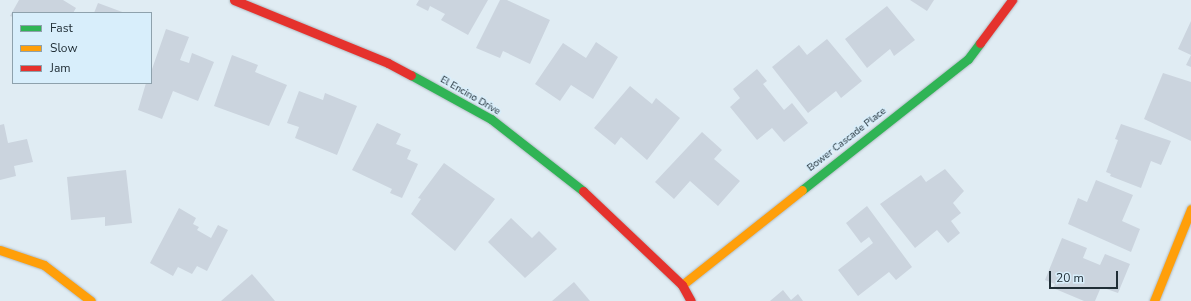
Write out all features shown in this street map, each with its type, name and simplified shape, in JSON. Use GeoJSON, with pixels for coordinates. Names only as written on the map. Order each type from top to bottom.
{"type":"FeatureCollection","features":[{"type":"Feature","properties":{"kind":"street","name":"El Encino Drive"},"geometry":{"type":"LineString","coordinates":[[234,0],[388,63],[491,120],[598,203],[682,285],[691,301]]}},
{"type":"Feature","properties":{"kind":"street","name":"Bower Cascade Place"},"geometry":{"type":"LineString","coordinates":[[682,285],[968,59],[1012,0]]}},
{"type":"Feature","properties":{"kind":"street"},"geometry":{"type":"LineString","coordinates":[[1154,301],[1191,209]]}},
{"type":"Feature","properties":{"kind":"street"},"geometry":{"type":"LineString","coordinates":[[0,250],[44,265],[92,301]]}},
{"type":"Feature","properties":{"kind":"building"},"geometry":{"type":"Polygon","coordinates":[[[19,0],[63,0],[76,8],[74,12],[12,12],[19,0]]]}},
{"type":"Feature","properties":{"kind":"building"},"geometry":{"type":"Polygon","coordinates":[[[419,0],[488,0],[468,35],[441,20],[445,14],[430,6],[428,11],[416,5],[419,0]]]}},
{"type":"Feature","properties":{"kind":"building"},"geometry":{"type":"Polygon","coordinates":[[[500,0],[507,0],[550,20],[530,64],[503,51],[500,58],[476,48],[500,0]]]}},
{"type":"Feature","properties":{"kind":"building"},"geometry":{"type":"Polygon","coordinates":[[[910,0],[934,0],[927,11],[910,0]]]}},
{"type":"Feature","properties":{"kind":"building"},"geometry":{"type":"Polygon","coordinates":[[[98,3],[122,12],[94,12],[98,3]]]}},
{"type":"Feature","properties":{"kind":"building"},"geometry":{"type":"Polygon","coordinates":[[[887,6],[915,40],[894,56],[890,49],[867,68],[845,39],[887,6]]]}},
{"type":"Feature","properties":{"kind":"building"},"geometry":{"type":"Polygon","coordinates":[[[1191,21],[1191,55],[1178,49],[1191,21]]]}},
{"type":"Feature","properties":{"kind":"building"},"geometry":{"type":"Polygon","coordinates":[[[166,29],[189,37],[180,60],[189,63],[192,53],[214,62],[198,101],[173,91],[162,119],[138,110],[146,84],[152,84],[152,69],[166,29]]]}},
{"type":"Feature","properties":{"kind":"building"},"geometry":{"type":"Polygon","coordinates":[[[827,39],[862,81],[841,98],[836,91],[808,113],[772,67],[799,45],[807,55],[827,39]]]}},
{"type":"Feature","properties":{"kind":"building"},"geometry":{"type":"Polygon","coordinates":[[[596,42],[618,57],[593,99],[571,85],[560,101],[535,84],[563,43],[586,58],[596,42]]]}},
{"type":"Feature","properties":{"kind":"building"},"geometry":{"type":"Polygon","coordinates":[[[232,55],[258,65],[255,72],[287,85],[269,126],[214,106],[232,55]]]}},
{"type":"Feature","properties":{"kind":"building"},"geometry":{"type":"Polygon","coordinates":[[[1191,55],[1191,67],[1186,65],[1191,55]]]}},
{"type":"Feature","properties":{"kind":"building"},"geometry":{"type":"Polygon","coordinates":[[[757,69],[767,81],[763,84],[784,110],[792,103],[808,123],[784,142],[772,128],[757,140],[730,107],[740,98],[733,89],[757,69]]]}},
{"type":"Feature","properties":{"kind":"building"},"geometry":{"type":"Polygon","coordinates":[[[1163,73],[1191,82],[1191,141],[1144,119],[1163,73]]]}},
{"type":"Feature","properties":{"kind":"building"},"geometry":{"type":"Polygon","coordinates":[[[630,86],[652,104],[656,98],[680,118],[647,160],[621,137],[615,145],[594,128],[630,86]]]}},
{"type":"Feature","properties":{"kind":"building"},"geometry":{"type":"Polygon","coordinates":[[[299,91],[323,100],[325,93],[357,106],[337,155],[295,138],[299,127],[287,123],[299,91]]]}},
{"type":"Feature","properties":{"kind":"building"},"geometry":{"type":"Polygon","coordinates":[[[377,123],[401,134],[396,144],[411,150],[407,159],[418,164],[402,198],[390,193],[392,189],[352,170],[377,123]]]}},
{"type":"Feature","properties":{"kind":"building"},"geometry":{"type":"Polygon","coordinates":[[[4,124],[8,143],[27,139],[33,162],[14,166],[16,176],[0,180],[0,125],[4,124]]]}},
{"type":"Feature","properties":{"kind":"building"},"geometry":{"type":"Polygon","coordinates":[[[1121,124],[1171,141],[1161,165],[1151,161],[1141,188],[1110,176],[1111,174],[1106,172],[1118,140],[1115,139],[1121,124]]]}},
{"type":"Feature","properties":{"kind":"building"},"geometry":{"type":"Polygon","coordinates":[[[702,132],[722,150],[714,159],[740,181],[718,206],[690,181],[674,199],[655,182],[702,132]]]}},
{"type":"Feature","properties":{"kind":"building"},"geometry":{"type":"Polygon","coordinates":[[[444,163],[495,199],[455,251],[411,214],[421,199],[418,198],[444,163]]]}},
{"type":"Feature","properties":{"kind":"building"},"geometry":{"type":"Polygon","coordinates":[[[945,169],[964,191],[953,203],[961,213],[951,221],[960,233],[948,243],[937,230],[915,248],[880,204],[921,175],[926,182],[945,169]]]}},
{"type":"Feature","properties":{"kind":"building"},"geometry":{"type":"Polygon","coordinates":[[[126,170],[132,223],[105,226],[105,217],[71,220],[67,177],[126,170]]]}},
{"type":"Feature","properties":{"kind":"building"},"geometry":{"type":"Polygon","coordinates":[[[1096,180],[1133,195],[1122,221],[1140,229],[1131,252],[1068,224],[1078,198],[1087,202],[1096,180]]]}},
{"type":"Feature","properties":{"kind":"building"},"geometry":{"type":"Polygon","coordinates":[[[867,206],[912,267],[896,280],[889,272],[858,296],[838,270],[873,243],[869,237],[861,243],[846,223],[867,206]]]}},
{"type":"Feature","properties":{"kind":"building"},"geometry":{"type":"Polygon","coordinates":[[[179,208],[196,218],[193,224],[199,227],[197,230],[211,238],[218,225],[228,230],[207,271],[197,266],[192,274],[178,267],[173,276],[150,263],[179,208]]]}},
{"type":"Feature","properties":{"kind":"building"},"geometry":{"type":"Polygon","coordinates":[[[511,218],[532,238],[539,231],[557,249],[525,278],[488,242],[511,218]]]}},
{"type":"Feature","properties":{"kind":"building"},"geometry":{"type":"Polygon","coordinates":[[[1062,238],[1087,248],[1083,258],[1100,265],[1105,254],[1130,264],[1118,293],[1101,287],[1095,301],[1084,301],[1053,288],[1055,284],[1045,280],[1062,238]]]}},
{"type":"Feature","properties":{"kind":"building"},"geometry":{"type":"Polygon","coordinates":[[[252,274],[275,301],[221,301],[252,274]]]}},
{"type":"Feature","properties":{"kind":"building"},"geometry":{"type":"Polygon","coordinates":[[[574,282],[590,301],[552,301],[574,282]]]}},
{"type":"Feature","properties":{"kind":"building"},"geometry":{"type":"Polygon","coordinates":[[[783,290],[791,300],[798,294],[803,301],[770,301],[783,290]]]}},
{"type":"Feature","properties":{"kind":"traffic: fast"},"geometry":{"type":"LineString","coordinates":[[802,190],[968,59],[980,43]]}},
{"type":"Feature","properties":{"kind":"traffic: fast"},"geometry":{"type":"LineString","coordinates":[[411,75],[491,119],[583,191]]}},
{"type":"Feature","properties":{"kind":"traffic: slow"},"geometry":{"type":"LineString","coordinates":[[682,285],[802,190]]}},
{"type":"Feature","properties":{"kind":"traffic: slow"},"geometry":{"type":"LineString","coordinates":[[1154,301],[1191,209]]}},
{"type":"Feature","properties":{"kind":"traffic: slow"},"geometry":{"type":"LineString","coordinates":[[0,250],[44,265],[91,301]]}},
{"type":"Feature","properties":{"kind":"traffic: jam"},"geometry":{"type":"LineString","coordinates":[[234,0],[388,63],[411,75]]}},
{"type":"Feature","properties":{"kind":"traffic: jam"},"geometry":{"type":"LineString","coordinates":[[980,43],[1012,0]]}},
{"type":"Feature","properties":{"kind":"traffic: jam"},"geometry":{"type":"LineString","coordinates":[[583,191],[682,285],[691,301]]}}]}
